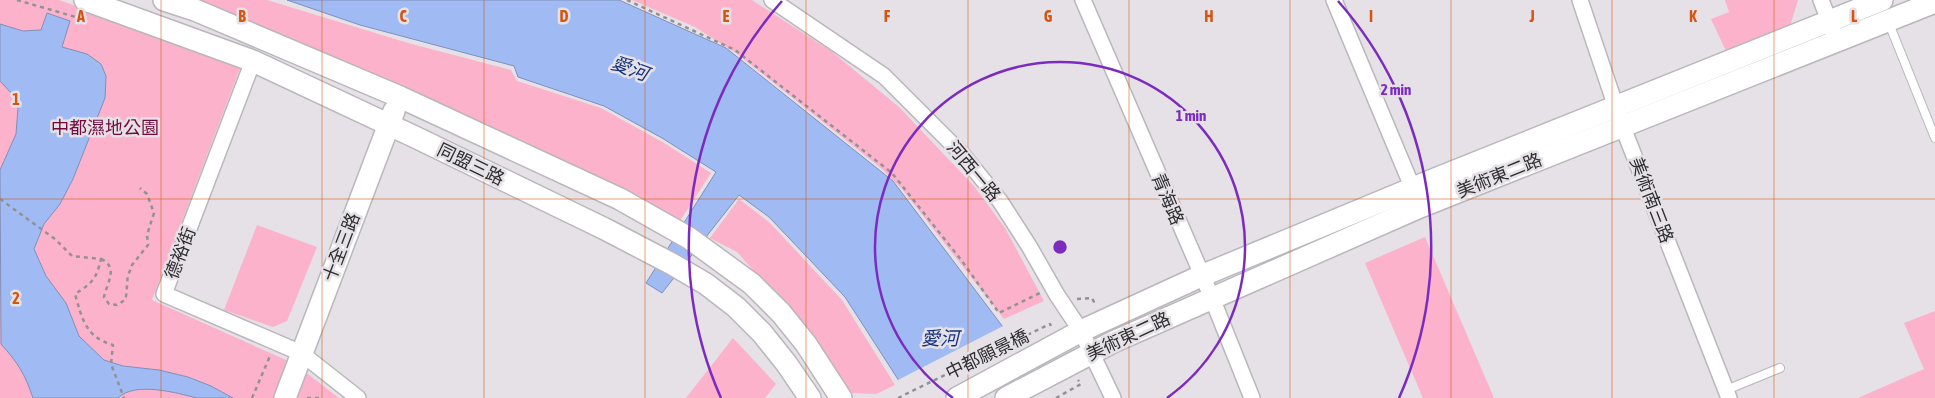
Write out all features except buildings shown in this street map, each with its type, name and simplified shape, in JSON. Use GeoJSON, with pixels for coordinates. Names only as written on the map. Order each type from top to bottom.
{"type":"FeatureCollection","features":[{"type":"Feature","properties":{"kind":"street","name":"同盟三路"},"geometry":{"type":"LineString","coordinates":[[84,0],[253,61],[605,229],[706,284],[736,307],[762,333],[810,398]]}},
{"type":"Feature","properties":{"kind":"street","name":"同盟三路"},"geometry":{"type":"LineString","coordinates":[[164,0],[195,10],[400,97],[620,199],[689,238],[752,284],[781,313],[806,344],[841,398]]}},
{"type":"Feature","properties":{"kind":"street","name":"河西一路"},"geometry":{"type":"LineString","coordinates":[[772,0],[884,76],[962,154],[1000,201],[1081,331],[1111,396]]}},
{"type":"Feature","properties":{"kind":"street","name":"青海路"},"geometry":{"type":"LineString","coordinates":[[1083,0],[1212,298],[1252,398]]}},
{"type":"Feature","properties":{"kind":"street"},"geometry":{"type":"LineString","coordinates":[[1334,0],[1416,198]]}},
{"type":"Feature","properties":{"kind":"street","name":"美術南三路"},"geometry":{"type":"LineString","coordinates":[[1580,0],[1619,115],[1728,394]]}},
{"type":"Feature","properties":{"kind":"street"},"geometry":{"type":"LineString","coordinates":[[1821,0],[1837,42]]}},
{"type":"Feature","properties":{"kind":"street","name":"美術東二路"},"geometry":{"type":"LineString","coordinates":[[1054,333],[1081,331],[1201,276],[1416,198],[1619,115],[1829,22],[1883,9],[1935,2]]}},
{"type":"Feature","properties":{"kind":"street","name":"美術東二路"},"geometry":{"type":"LineString","coordinates":[[1619,115],[1837,42],[1883,9]]}},
{"type":"Feature","properties":{"kind":"street","name":"德裕街"},"geometry":{"type":"LineString","coordinates":[[253,61],[164,294],[301,353],[358,398]]}},
{"type":"Feature","properties":{"kind":"street","name":"十全三路"},"geometry":{"type":"LineString","coordinates":[[285,398],[388,124],[400,97]]}},
{"type":"Feature","properties":{"kind":"street","name":"美術東二路"},"geometry":{"type":"LineString","coordinates":[[1006,398],[1092,352],[1212,298],[1416,198]]}},
{"type":"Feature","properties":{"kind":"street","name":"中都願景橋"},"geometry":{"type":"LineString","coordinates":[[957,398],[1054,333]]}},
{"type":"Feature","properties":{"kind":"street"},"geometry":{"type":"LineString","coordinates":[[786,363],[806,344]]}},
{"type":"Feature","properties":{"kind":"lane"},"geometry":{"type":"LineString","coordinates":[[1883,9],[1935,138]]}},
{"type":"Feature","properties":{"kind":"lane"},"geometry":{"type":"LineString","coordinates":[[1728,394],[1780,368]]}},
{"type":"Feature","properties":{"kind":"path"},"geometry":{"type":"LineString","coordinates":[[627,0],[735,50],[892,172],[962,261],[999,313],[1043,292]]}},
{"type":"Feature","properties":{"kind":"path"},"geometry":{"type":"LineString","coordinates":[[0,199],[55,240],[72,256],[106,262],[110,268],[111,279],[104,296],[109,304],[117,305],[125,300],[128,290],[128,274],[132,265],[148,245],[147,235],[154,213],[147,194],[140,188]]}},
{"type":"Feature","properties":{"kind":"path"},"geometry":{"type":"LineString","coordinates":[[101,260],[91,284],[76,294],[83,321],[94,336],[113,345],[111,364],[124,398]]}},
{"type":"Feature","properties":{"kind":"path","name":"中都願景橋"},"geometry":{"type":"LineString","coordinates":[[898,398],[1054,333]]}},
{"type":"Feature","properties":{"kind":"path"},"geometry":{"type":"LineString","coordinates":[[252,398],[272,351]]}},
{"type":"Feature","properties":{"kind":"path"},"geometry":{"type":"LineString","coordinates":[[1056,398],[1081,384]]}},
{"type":"Feature","properties":{"kind":"path"},"geometry":{"type":"LineString","coordinates":[[306,398],[319,398]]}},
{"type":"Feature","properties":{"kind":"green space","name":"中都濕地公園"},"geometry":{"type":"Polygon","coordinates":[[[0,0],[59,0],[242,63],[152,300],[295,364],[339,398],[0,398],[0,0]]]}},
{"type":"Feature","properties":{"kind":"green space"},"geometry":{"type":"Polygon","coordinates":[[[179,0],[267,0],[408,43],[511,70],[517,81],[601,108],[664,143],[711,173],[676,227],[179,0]]]}},
{"type":"Feature","properties":{"kind":"green space"},"geometry":{"type":"Polygon","coordinates":[[[632,0],[752,0],[831,51],[899,107],[974,186],[1005,228],[1044,301],[1004,319],[902,189],[881,168],[736,53],[695,27],[632,0]]]}},
{"type":"Feature","properties":{"kind":"green space"},"geometry":{"type":"Polygon","coordinates":[[[1725,0],[1798,0],[1790,26],[1726,51],[1711,19],[1729,12],[1725,0]]]}},
{"type":"Feature","properties":{"kind":"green space"},"geometry":{"type":"Polygon","coordinates":[[[739,199],[770,223],[842,300],[895,385],[876,394],[849,393],[804,327],[737,252],[710,238],[739,199]]]}},
{"type":"Feature","properties":{"kind":"green space"},"geometry":{"type":"Polygon","coordinates":[[[257,225],[317,247],[287,321],[273,327],[224,310],[257,225]]]}},
{"type":"Feature","properties":{"kind":"green space"},"geometry":{"type":"Polygon","coordinates":[[[1425,237],[1494,398],[1423,398],[1365,263],[1425,237]]]}},
{"type":"Feature","properties":{"kind":"green space"},"geometry":{"type":"Polygon","coordinates":[[[1935,311],[1935,398],[1858,398],[1924,369],[1904,323],[1935,311]]]}},
{"type":"Feature","properties":{"kind":"green space"},"geometry":{"type":"Polygon","coordinates":[[[733,338],[776,384],[765,398],[686,398],[733,338]]]}},
{"type":"Feature","properties":{"kind":"water","name":"愛河"},"geometry":{"type":"Polygon","coordinates":[[[287,0],[619,0],[726,48],[893,181],[1012,339],[910,398],[845,297],[769,217],[739,195],[662,293],[646,283],[716,172],[662,138],[604,106],[518,77],[514,66],[360,25],[287,0]]]}},
{"type":"Feature","properties":{"kind":"water"},"geometry":{"type":"Polygon","coordinates":[[[47,13],[70,21],[62,47],[87,54],[101,64],[106,76],[105,98],[73,179],[60,204],[44,224],[34,249],[46,276],[66,303],[79,336],[104,360],[123,366],[159,370],[188,377],[211,386],[233,398],[197,398],[168,391],[145,389],[125,393],[118,398],[33,398],[20,369],[1,344],[0,170],[16,134],[18,108],[13,95],[0,81],[0,24],[23,31],[41,30],[47,13]]]}},
{"type":"Feature","properties":{"kind":"pier"},"geometry":{"type":"Polygon","coordinates":[[[1005,325],[1014,338],[1034,398],[907,398],[896,381],[1005,325]]]}}]}
